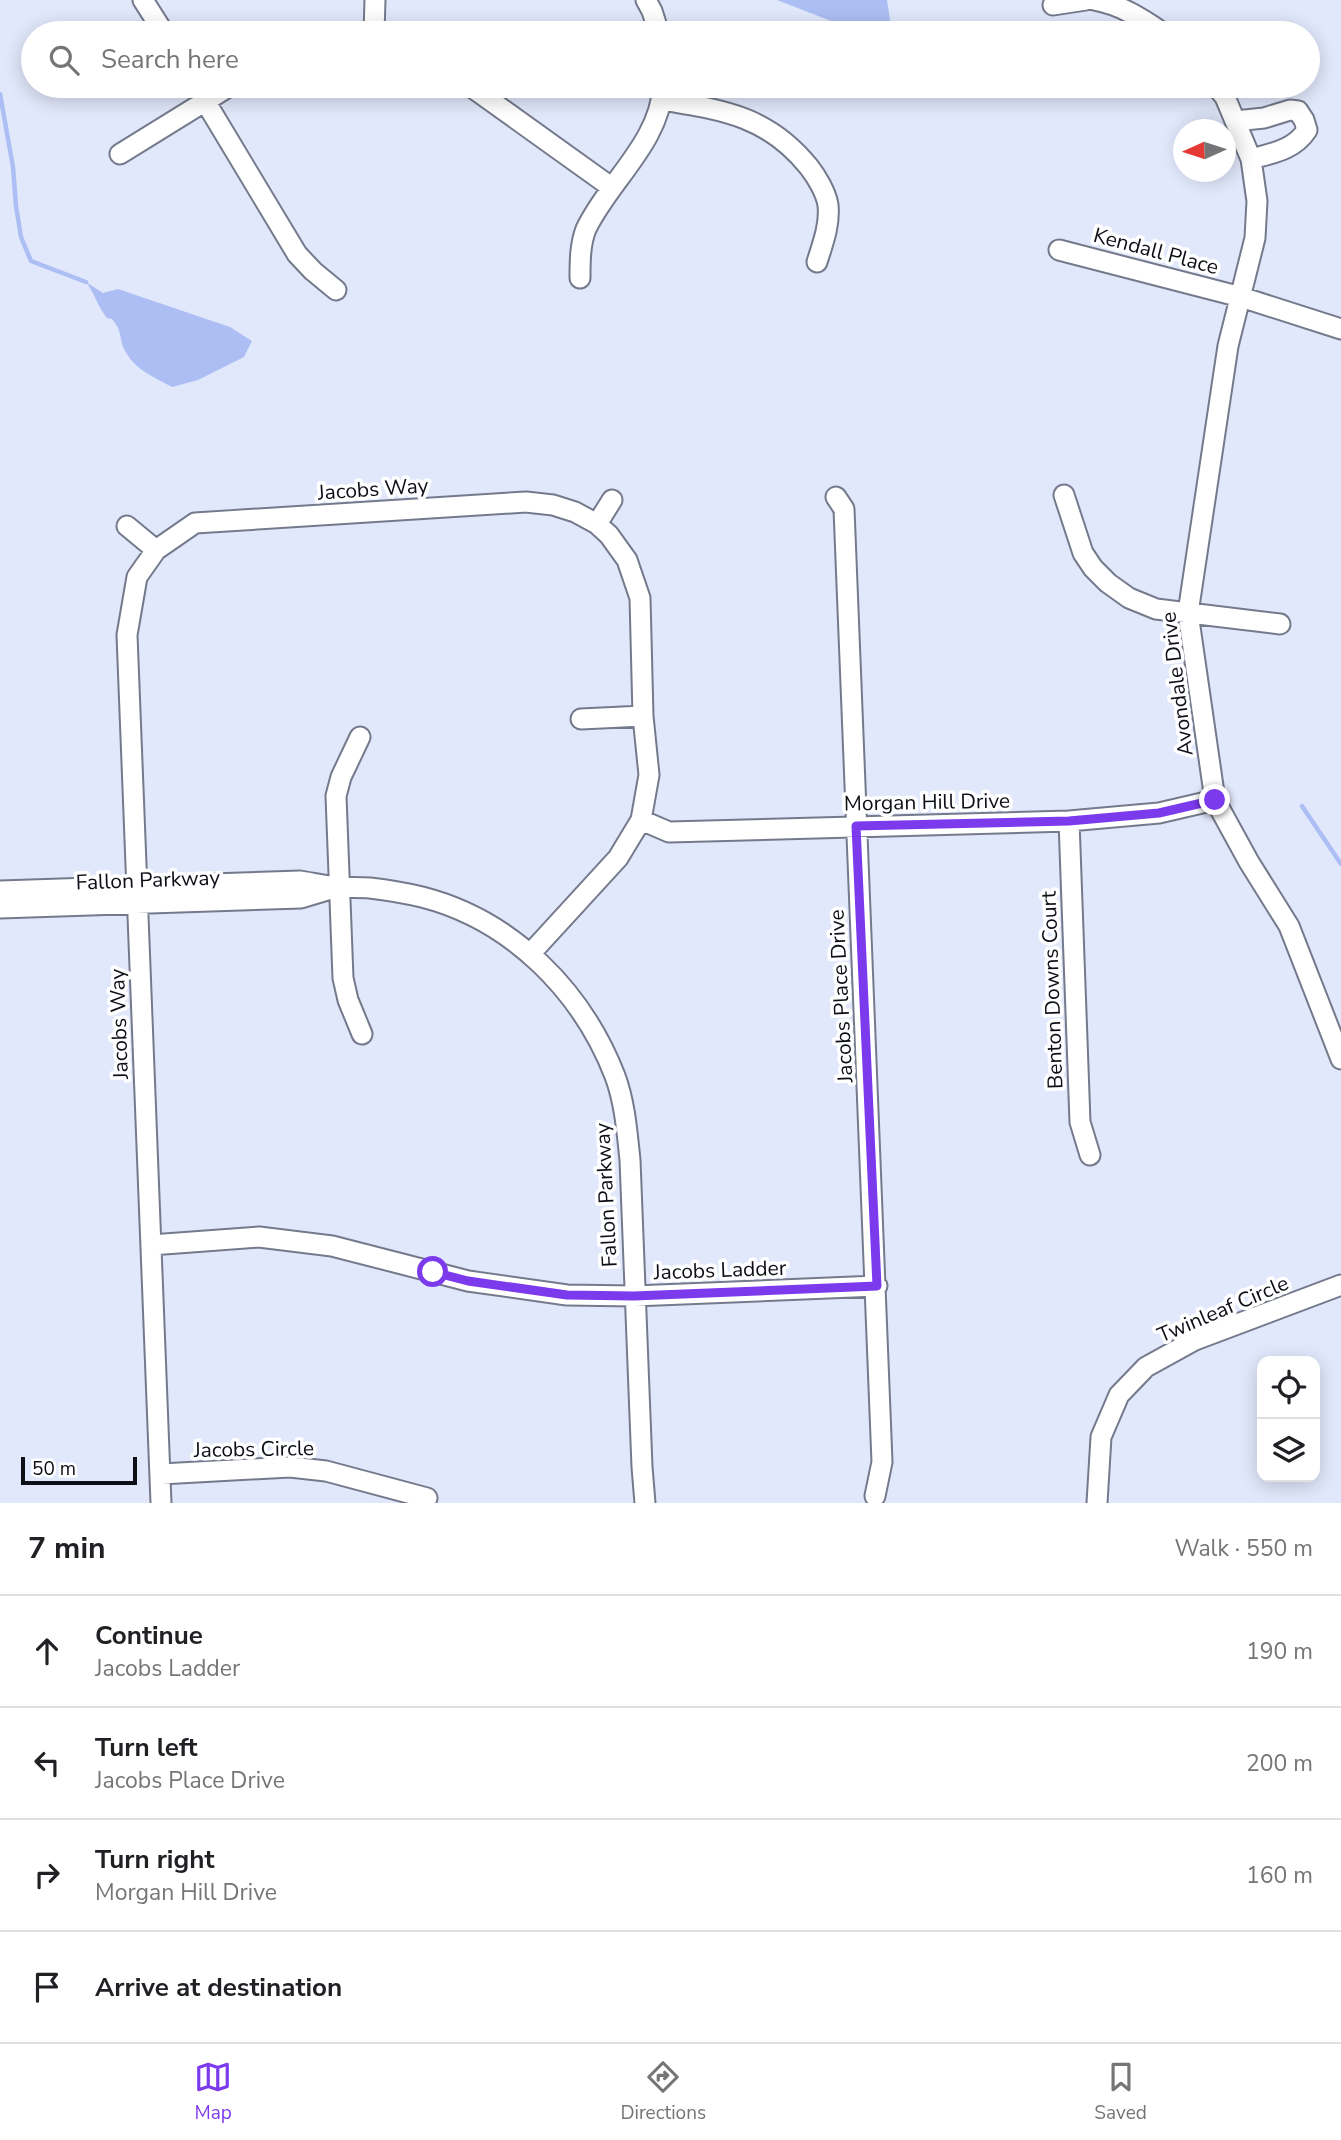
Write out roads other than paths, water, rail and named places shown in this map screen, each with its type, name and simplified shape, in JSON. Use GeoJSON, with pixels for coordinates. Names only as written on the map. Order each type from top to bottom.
{"type":"FeatureCollection","features":[{"type":"Feature","properties":{"kind":"street"},"geometry":{"type":"LineString","coordinates":[[143,0],[156,21]]}},
{"type":"Feature","properties":{"kind":"street"},"geometry":{"type":"LineString","coordinates":[[374,21],[375,0]]}},
{"type":"Feature","properties":{"kind":"street"},"geometry":{"type":"LineString","coordinates":[[646,0],[656,21]]}},
{"type":"Feature","properties":{"kind":"street"},"geometry":{"type":"LineString","coordinates":[[1053,5],[1086,0]]}},
{"type":"Feature","properties":{"kind":"street"},"geometry":{"type":"LineString","coordinates":[[1094,0],[1110,3],[1145,21]]}},
{"type":"Feature","properties":{"kind":"street"},"geometry":{"type":"LineString","coordinates":[[120,154],[193,98]]}},
{"type":"Feature","properties":{"kind":"street"},"geometry":{"type":"LineString","coordinates":[[203,98],[297,254],[336,290]]}},
{"type":"Feature","properties":{"kind":"street"},"geometry":{"type":"LineString","coordinates":[[487,98],[611,187]]}},
{"type":"Feature","properties":{"kind":"street"},"geometry":{"type":"LineString","coordinates":[[580,278],[585,231],[611,187],[654,125],[662,98]]}},
{"type":"Feature","properties":{"kind":"street"},"geometry":{"type":"LineString","coordinates":[[678,98],[744,118],[772,131],[796,151],[814,174],[828,201],[828,225],[817,262]]}},
{"type":"Feature","properties":{"kind":"street","name":"Avondale Drive"},"geometry":{"type":"LineString","coordinates":[[1225,98],[1234,119]]}},
{"type":"Feature","properties":{"kind":"street"},"geometry":{"type":"LineString","coordinates":[[1236,121],[1264,118],[1290,110],[1298,111],[1304,120],[1307,130],[1288,149],[1251,159]]}},
{"type":"Feature","properties":{"kind":"street","name":"Avondale Drive"},"geometry":{"type":"LineString","coordinates":[[1236,123],[1251,159],[1257,201],[1255,238],[1228,346],[1188,612],[1215,800],[1289,926],[1341,1059]]}},
{"type":"Feature","properties":{"kind":"street","name":"Kendall Place"},"geometry":{"type":"LineString","coordinates":[[1059,250],[1241,297]]}},
{"type":"Feature","properties":{"kind":"street"},"geometry":{"type":"LineString","coordinates":[[1241,297],[1341,329]]}},
{"type":"Feature","properties":{"kind":"street"},"geometry":{"type":"LineString","coordinates":[[1064,495],[1083,552],[1093,568],[1129,598],[1156,609],[1280,624]]}},
{"type":"Feature","properties":{"kind":"street","name":"Jacobs Place Drive"},"geometry":{"type":"LineString","coordinates":[[836,497],[845,509],[877,1286],[882,1462],[875,1496]]}},
{"type":"Feature","properties":{"kind":"street"},"geometry":{"type":"LineString","coordinates":[[597,524],[611,500]]}},
{"type":"Feature","properties":{"kind":"street","name":"Jacobs Way"},"geometry":{"type":"LineString","coordinates":[[161,1503],[127,635],[137,577],[156,550],[195,523],[526,502],[553,505],[575,512],[597,524],[609,535],[627,560],[640,597],[643,716],[649,775],[641,820],[618,858],[530,954]]}},
{"type":"Feature","properties":{"kind":"street"},"geometry":{"type":"LineString","coordinates":[[127,526],[156,550]]}},
{"type":"Feature","properties":{"kind":"street"},"geometry":{"type":"LineString","coordinates":[[581,719],[643,716]]}},
{"type":"Feature","properties":{"kind":"street"},"geometry":{"type":"LineString","coordinates":[[360,737],[341,777],[336,796],[343,978],[348,1000],[362,1034]]}},
{"type":"Feature","properties":{"kind":"street","name":"Morgan Hill Drive"},"geometry":{"type":"LineString","coordinates":[[641,820],[669,832],[1069,821],[1159,813],[1215,800]]}},
{"type":"Feature","properties":{"kind":"street","name":"Benton Downs Court"},"geometry":{"type":"LineString","coordinates":[[1069,821],[1080,1122],[1090,1155]]}},
{"type":"Feature","properties":{"kind":"street","name":"Fallon Parkway"},"geometry":{"type":"LineString","coordinates":[[0,891],[301,898],[339,887],[395,891],[424,897],[489,923],[530,954],[566,990],[595,1030],[616,1078],[626,1116],[645,1503]]}},
{"type":"Feature","properties":{"kind":"street","name":"Fallon Parkway"},"geometry":{"type":"LineString","coordinates":[[0,908],[136,895]]}},
{"type":"Feature","properties":{"kind":"street","name":"Jacobs Ladder"},"geometry":{"type":"LineString","coordinates":[[151,1245],[259,1237],[332,1246],[480,1283],[567,1295],[634,1296],[877,1286]]}},
{"type":"Feature","properties":{"kind":"street","name":"Twinleaf Circle"},"geometry":{"type":"LineString","coordinates":[[1097,1503],[1101,1437],[1119,1395],[1146,1367],[1195,1340],[1341,1285]]}},
{"type":"Feature","properties":{"kind":"street","name":"Jacobs Circle"},"geometry":{"type":"LineString","coordinates":[[161,1474],[290,1467],[326,1471],[427,1498]]}},
{"type":"Feature","properties":{"kind":"water"},"geometry":{"type":"Polygon","coordinates":[[[777,0],[887,0],[890,21],[831,21],[777,0]]]}},
{"type":"Feature","properties":{"kind":"water"},"geometry":{"type":"Polygon","coordinates":[[[86,282],[103,293],[118,289],[230,327],[252,341],[244,357],[198,380],[172,387],[147,374],[131,360],[124,349],[116,324],[104,314],[86,282]]]}},
{"type":"Feature","properties":{"kind":"waterway"},"geometry":{"type":"LineString","coordinates":[[0,94],[13,167],[21,237],[31,261],[86,282]]}},
{"type":"Feature","properties":{"kind":"waterway"},"geometry":{"type":"LineString","coordinates":[[1302,806],[1341,864]]}}]}
